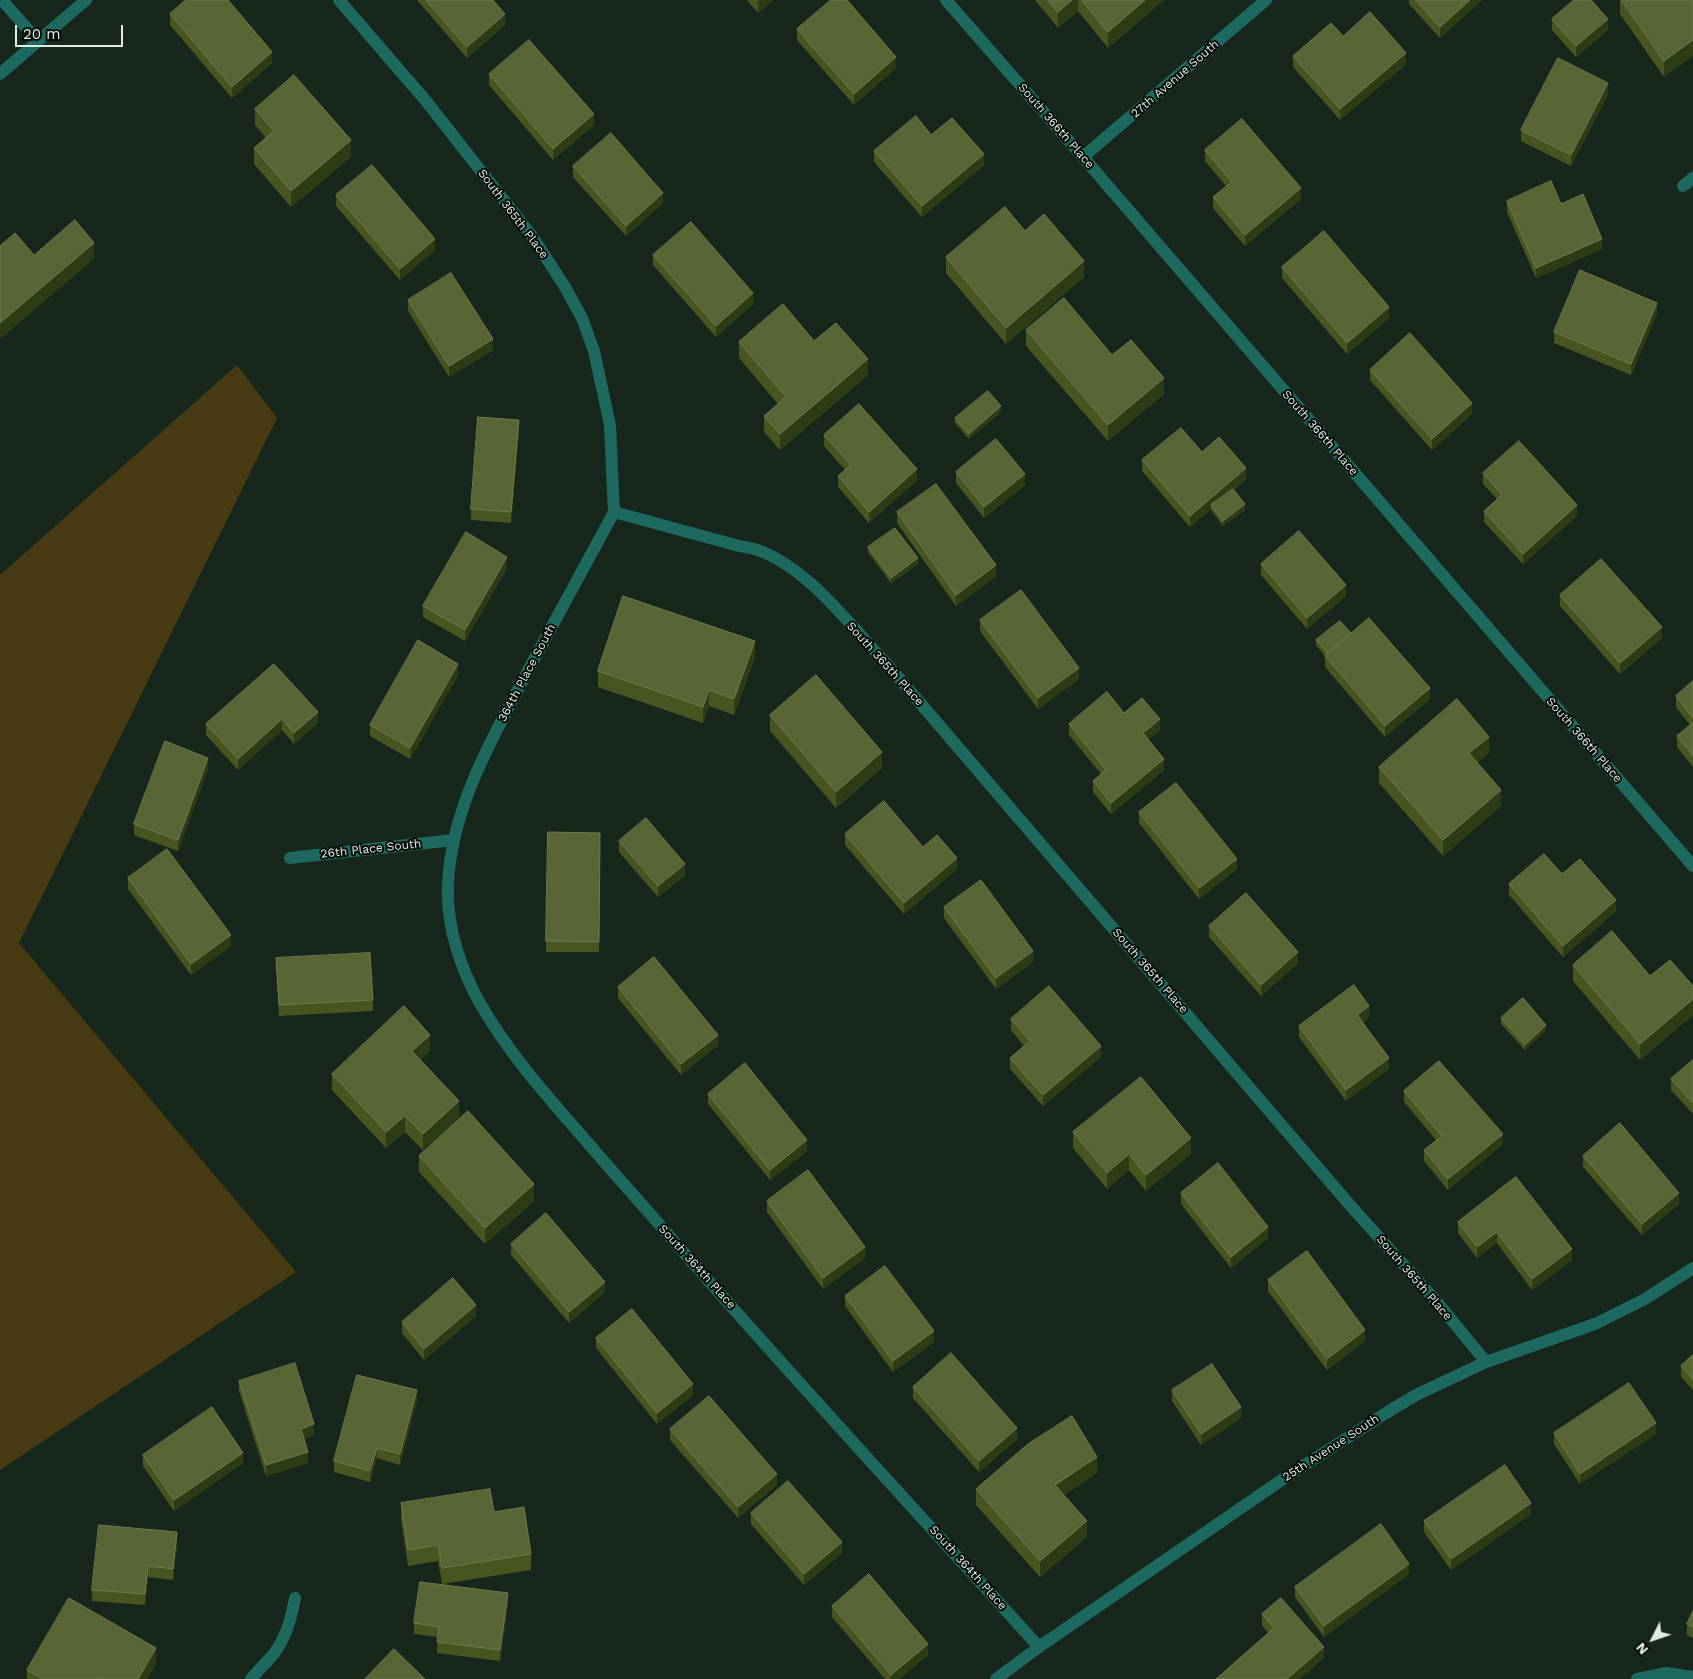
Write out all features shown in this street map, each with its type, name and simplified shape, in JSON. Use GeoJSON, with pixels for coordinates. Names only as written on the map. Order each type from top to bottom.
{"type":"FeatureCollection","features":[{"type":"Feature","properties":{"kind":"street"},"geometry":{"type":"LineString","coordinates":[[2,0],[38,41]]}},
{"type":"Feature","properties":{"kind":"street"},"geometry":{"type":"LineString","coordinates":[[0,74],[86,0]]}},
{"type":"Feature","properties":{"kind":"street","name":"South 365th Place"},"geometry":{"type":"LineString","coordinates":[[339,0],[426,101],[532,236],[574,303],[582,318],[594,351],[610,425],[614,512],[756,549],[773,556],[791,568],[821,593],[886,662],[1349,1204],[1436,1301],[1486,1362]]}},
{"type":"Feature","properties":{"kind":"street","name":"South 366th Place"},"geometry":{"type":"LineString","coordinates":[[946,0],[1693,866]]}},
{"type":"Feature","properties":{"kind":"street","name":"27th Avenue South"},"geometry":{"type":"LineString","coordinates":[[1083,157],[1266,0]]}},
{"type":"Feature","properties":{"kind":"street","name":"364th Place South"},"geometry":{"type":"LineString","coordinates":[[453,840],[481,764],[503,718],[614,512]]}},
{"type":"Feature","properties":{"kind":"street","name":"26th Place South"},"geometry":{"type":"LineString","coordinates":[[290,858],[453,840]]}},
{"type":"Feature","properties":{"kind":"street","name":"South 364th Place"},"geometry":{"type":"LineString","coordinates":[[453,840],[447,889],[459,958],[479,1002],[511,1052],[679,1248],[1039,1647]]}},
{"type":"Feature","properties":{"kind":"street","name":"25th Avenue South"},"geometry":{"type":"LineString","coordinates":[[996,1679],[1039,1647],[1326,1450],[1416,1395],[1486,1362],[1595,1324],[1645,1299],[1693,1268]]}},
{"type":"Feature","properties":{"kind":"street"},"geometry":{"type":"LineString","coordinates":[[251,1679],[273,1654],[285,1636],[292,1617],[294,1598]]}},
{"type":"Feature","properties":{"kind":"street"},"geometry":{"type":"LineString","coordinates":[[1637,1679],[1643,1676],[1667,1673],[1693,1677]]}},
{"type":"Feature","properties":{"kind":"shaded area"},"geometry":{"type":"Polygon","coordinates":[[[237,365],[277,418],[19,943],[296,1272],[0,1470],[0,575],[237,365]]]}},
{"type":"Feature","properties":{"kind":"building"},"geometry":{"type":"Polygon","coordinates":[[[186,0],[228,0],[272,52],[232,87],[170,14],[186,0]]]}},
{"type":"Feature","properties":{"kind":"building"},"geometry":{"type":"Polygon","coordinates":[[[426,0],[493,0],[505,14],[467,47],[426,0]]]}},
{"type":"Feature","properties":{"kind":"building"},"geometry":{"type":"Polygon","coordinates":[[[831,0],[847,0],[896,57],[854,94],[797,29],[831,0]]]}},
{"type":"Feature","properties":{"kind":"building"},"geometry":{"type":"Polygon","coordinates":[[[1048,0],[1072,0],[1058,12],[1048,0]]]}},
{"type":"Feature","properties":{"kind":"building"},"geometry":{"type":"Polygon","coordinates":[[[1082,0],[1145,0],[1108,32],[1082,0]]]}},
{"type":"Feature","properties":{"kind":"building"},"geometry":{"type":"Polygon","coordinates":[[[1416,0],[1470,0],[1440,27],[1416,0]]]}},
{"type":"Feature","properties":{"kind":"building"},"geometry":{"type":"Polygon","coordinates":[[[1574,0],[1591,0],[1608,19],[1576,46],[1552,19],[1574,0]]]}},
{"type":"Feature","properties":{"kind":"building"},"geometry":{"type":"Polygon","coordinates":[[[1622,0],[1693,0],[1693,40],[1664,61],[1622,0]]]}},
{"type":"Feature","properties":{"kind":"building"},"geometry":{"type":"Polygon","coordinates":[[[1370,12],[1406,53],[1340,109],[1293,56],[1331,23],[1343,36],[1370,12]]]}},
{"type":"Feature","properties":{"kind":"building"},"geometry":{"type":"Polygon","coordinates":[[[529,40],[594,114],[553,149],[489,74],[529,40]]]}},
{"type":"Feature","properties":{"kind":"building"},"geometry":{"type":"Polygon","coordinates":[[[1558,58],[1608,83],[1571,155],[1521,130],[1558,58]]]}},
{"type":"Feature","properties":{"kind":"building"},"geometry":{"type":"Polygon","coordinates":[[[294,75],[351,140],[291,191],[254,148],[274,131],[255,109],[294,75]]]}},
{"type":"Feature","properties":{"kind":"building"},"geometry":{"type":"Polygon","coordinates":[[[916,116],[931,135],[952,118],[984,154],[922,206],[874,151],[916,116]]]}},
{"type":"Feature","properties":{"kind":"building"},"geometry":{"type":"Polygon","coordinates":[[[1242,119],[1301,188],[1245,235],[1213,197],[1232,182],[1205,150],[1242,119]]]}},
{"type":"Feature","properties":{"kind":"building"},"geometry":{"type":"Polygon","coordinates":[[[611,133],[663,193],[626,226],[573,166],[611,133]]]}},
{"type":"Feature","properties":{"kind":"building"},"geometry":{"type":"Polygon","coordinates":[[[372,165],[435,239],[400,269],[336,195],[372,165]]]}},
{"type":"Feature","properties":{"kind":"building"},"geometry":{"type":"Polygon","coordinates":[[[1551,181],[1561,204],[1583,194],[1602,239],[1536,268],[1507,201],[1551,181]]]}},
{"type":"Feature","properties":{"kind":"building"},"geometry":{"type":"Polygon","coordinates":[[[1005,207],[1025,231],[1044,214],[1084,261],[1006,328],[946,257],[1005,207]]]}},
{"type":"Feature","properties":{"kind":"building"},"geometry":{"type":"Polygon","coordinates":[[[75,220],[94,243],[0,323],[0,246],[15,233],[34,255],[75,220]]]}},
{"type":"Feature","properties":{"kind":"building"},"geometry":{"type":"Polygon","coordinates":[[[691,222],[753,293],[716,326],[653,255],[691,222]]]}},
{"type":"Feature","properties":{"kind":"building"},"geometry":{"type":"Polygon","coordinates":[[[1324,231],[1389,307],[1347,343],[1282,267],[1324,231]]]}},
{"type":"Feature","properties":{"kind":"building"},"geometry":{"type":"Polygon","coordinates":[[[1580,270],[1657,303],[1631,364],[1554,332],[1580,270]]]}},
{"type":"Feature","properties":{"kind":"building"},"geometry":{"type":"Polygon","coordinates":[[[451,273],[493,339],[449,366],[408,300],[451,273]]]}},
{"type":"Feature","properties":{"kind":"building"},"geometry":{"type":"Polygon","coordinates":[[[1064,298],[1112,355],[1131,340],[1164,378],[1108,425],[1026,330],[1064,298]]]}},
{"type":"Feature","properties":{"kind":"building"},"geometry":{"type":"Polygon","coordinates":[[[783,304],[814,341],[836,323],[868,359],[780,434],[764,416],[786,397],[739,342],[783,304]]]}},
{"type":"Feature","properties":{"kind":"building"},"geometry":{"type":"Polygon","coordinates":[[[1410,333],[1472,403],[1432,439],[1370,370],[1410,333]]]}},
{"type":"Feature","properties":{"kind":"building"},"geometry":{"type":"Polygon","coordinates":[[[988,391],[1001,406],[969,434],[955,418],[988,391]]]}},
{"type":"Feature","properties":{"kind":"building"},"geometry":{"type":"Polygon","coordinates":[[[859,404],[917,469],[869,512],[838,476],[851,465],[824,435],[859,404]]]}},
{"type":"Feature","properties":{"kind":"building"},"geometry":{"type":"Polygon","coordinates":[[[478,417],[519,420],[511,512],[471,509],[478,417]]]}},
{"type":"Feature","properties":{"kind":"building"},"geometry":{"type":"Polygon","coordinates":[[[1181,428],[1202,452],[1219,437],[1246,468],[1190,516],[1142,460],[1181,428]]]}},
{"type":"Feature","properties":{"kind":"building"},"geometry":{"type":"Polygon","coordinates":[[[996,439],[1025,474],[984,507],[956,472],[996,439]]]}},
{"type":"Feature","properties":{"kind":"building"},"geometry":{"type":"Polygon","coordinates":[[[1519,441],[1577,505],[1523,554],[1484,511],[1502,495],[1483,473],[1519,441]]]}},
{"type":"Feature","properties":{"kind":"building"},"geometry":{"type":"Polygon","coordinates":[[[936,484],[996,565],[956,595],[897,512],[936,484]]]}},
{"type":"Feature","properties":{"kind":"building"},"geometry":{"type":"Polygon","coordinates":[[[1233,489],[1245,504],[1223,521],[1211,505],[1233,489]]]}},
{"type":"Feature","properties":{"kind":"building"},"geometry":{"type":"Polygon","coordinates":[[[895,528],[918,558],[891,578],[868,547],[895,528]]]}},
{"type":"Feature","properties":{"kind":"building"},"geometry":{"type":"Polygon","coordinates":[[[1299,531],[1346,585],[1307,618],[1261,564],[1299,531]]]}},
{"type":"Feature","properties":{"kind":"building"},"geometry":{"type":"Polygon","coordinates":[[[466,532],[507,557],[465,630],[423,606],[466,532]]]}},
{"type":"Feature","properties":{"kind":"building"},"geometry":{"type":"Polygon","coordinates":[[[1601,559],[1662,627],[1620,663],[1560,595],[1601,559]]]}},
{"type":"Feature","properties":{"kind":"building"},"geometry":{"type":"Polygon","coordinates":[[[1021,590],[1079,668],[1038,698],[980,620],[1021,590]]]}},
{"type":"Feature","properties":{"kind":"building"},"geometry":{"type":"Polygon","coordinates":[[[623,596],[755,641],[734,699],[709,690],[703,707],[598,671],[623,596]]]}},
{"type":"Feature","properties":{"kind":"building"},"geometry":{"type":"Polygon","coordinates":[[[1369,618],[1430,688],[1385,726],[1325,656],[1369,618]]]}},
{"type":"Feature","properties":{"kind":"building"},"geometry":{"type":"Polygon","coordinates":[[[1340,621],[1351,633],[1328,653],[1316,640],[1340,621]]]}},
{"type":"Feature","properties":{"kind":"building"},"geometry":{"type":"Polygon","coordinates":[[[418,640],[458,664],[410,748],[370,725],[418,640]]]}},
{"type":"Feature","properties":{"kind":"building"},"geometry":{"type":"Polygon","coordinates":[[[274,664],[318,712],[294,733],[282,719],[238,759],[206,724],[274,664]]]}},
{"type":"Feature","properties":{"kind":"building"},"geometry":{"type":"Polygon","coordinates":[[[816,675],[882,752],[836,792],[770,715],[816,675]]]}},
{"type":"Feature","properties":{"kind":"building"},"geometry":{"type":"Polygon","coordinates":[[[1693,681],[1693,718],[1676,696],[1693,681]]]}},
{"type":"Feature","properties":{"kind":"building"},"geometry":{"type":"Polygon","coordinates":[[[1107,692],[1124,713],[1142,698],[1160,719],[1143,733],[1164,759],[1111,803],[1093,781],[1106,770],[1069,724],[1107,692]]]}},
{"type":"Feature","properties":{"kind":"building"},"geometry":{"type":"Polygon","coordinates":[[[1457,699],[1489,737],[1469,753],[1501,790],[1443,840],[1379,767],[1457,699]]]}},
{"type":"Feature","properties":{"kind":"building"},"geometry":{"type":"Polygon","coordinates":[[[1693,723],[1693,756],[1677,736],[1693,723]]]}},
{"type":"Feature","properties":{"kind":"building"},"geometry":{"type":"Polygon","coordinates":[[[165,741],[208,758],[178,840],[134,824],[165,741]]]}},
{"type":"Feature","properties":{"kind":"building"},"geometry":{"type":"Polygon","coordinates":[[[1176,783],[1237,859],[1199,888],[1139,812],[1176,783]]]}},
{"type":"Feature","properties":{"kind":"building"},"geometry":{"type":"Polygon","coordinates":[[[884,801],[923,847],[937,835],[957,858],[904,903],[845,834],[884,801]]]}},
{"type":"Feature","properties":{"kind":"building"},"geometry":{"type":"Polygon","coordinates":[[[646,818],[685,864],[658,886],[619,841],[646,818]]]}},
{"type":"Feature","properties":{"kind":"building"},"geometry":{"type":"Polygon","coordinates":[[[548,832],[600,833],[599,942],[546,941],[548,832]]]}},
{"type":"Feature","properties":{"kind":"building"},"geometry":{"type":"Polygon","coordinates":[[[167,849],[231,935],[191,964],[128,878],[167,849]]]}},
{"type":"Feature","properties":{"kind":"building"},"geometry":{"type":"Polygon","coordinates":[[[1544,854],[1562,874],[1580,859],[1616,900],[1563,946],[1509,884],[1544,854]]]}},
{"type":"Feature","properties":{"kind":"building"},"geometry":{"type":"Polygon","coordinates":[[[981,880],[1033,951],[996,978],[944,907],[981,880]]]}},
{"type":"Feature","properties":{"kind":"building"},"geometry":{"type":"Polygon","coordinates":[[[1246,893],[1298,952],[1261,985],[1209,926],[1246,893]]]}},
{"type":"Feature","properties":{"kind":"building"},"geometry":{"type":"Polygon","coordinates":[[[1612,931],[1650,976],[1670,960],[1693,986],[1693,999],[1640,1044],[1573,965],[1612,931]]]}},
{"type":"Feature","properties":{"kind":"building"},"geometry":{"type":"Polygon","coordinates":[[[370,953],[373,1000],[279,1005],[276,958],[370,953]]]}},
{"type":"Feature","properties":{"kind":"building"},"geometry":{"type":"Polygon","coordinates":[[[654,957],[718,1035],[681,1064],[618,987],[654,957]]]}},
{"type":"Feature","properties":{"kind":"building"},"geometry":{"type":"Polygon","coordinates":[[[1354,985],[1369,1006],[1357,1015],[1389,1058],[1346,1090],[1299,1026],[1354,985]]]}},
{"type":"Feature","properties":{"kind":"building"},"geometry":{"type":"Polygon","coordinates":[[[1049,986],[1101,1046],[1043,1095],[1010,1058],[1030,1041],[1011,1019],[1049,986]]]}},
{"type":"Feature","properties":{"kind":"building"},"geometry":{"type":"Polygon","coordinates":[[[1523,998],[1546,1025],[1525,1045],[1501,1018],[1523,998]]]}},
{"type":"Feature","properties":{"kind":"building"},"geometry":{"type":"Polygon","coordinates":[[[404,1006],[430,1035],[412,1051],[459,1101],[423,1134],[405,1116],[386,1132],[332,1074],[404,1006]]]}},
{"type":"Feature","properties":{"kind":"building"},"geometry":{"type":"Polygon","coordinates":[[[1693,1060],[1693,1103],[1671,1079],[1693,1060]]]}},
{"type":"Feature","properties":{"kind":"building"},"geometry":{"type":"Polygon","coordinates":[[[1439,1061],[1503,1134],[1448,1179],[1424,1150],[1442,1136],[1404,1091],[1439,1061]]]}},
{"type":"Feature","properties":{"kind":"building"},"geometry":{"type":"Polygon","coordinates":[[[745,1063],[807,1140],[770,1170],[708,1094],[745,1063]]]}},
{"type":"Feature","properties":{"kind":"building"},"geometry":{"type":"Polygon","coordinates":[[[1141,1077],[1191,1138],[1146,1175],[1129,1154],[1107,1173],[1073,1132],[1141,1077]]]}},
{"type":"Feature","properties":{"kind":"building"},"geometry":{"type":"Polygon","coordinates":[[[468,1111],[534,1184],[485,1228],[419,1156],[468,1111]]]}},
{"type":"Feature","properties":{"kind":"building"},"geometry":{"type":"Polygon","coordinates":[[[1620,1123],[1679,1193],[1642,1224],[1583,1156],[1620,1123]]]}},
{"type":"Feature","properties":{"kind":"building"},"geometry":{"type":"Polygon","coordinates":[[[1218,1163],[1268,1227],[1231,1257],[1181,1193],[1218,1163]]]}},
{"type":"Feature","properties":{"kind":"building"},"geometry":{"type":"Polygon","coordinates":[[[808,1170],[865,1247],[823,1278],[767,1201],[808,1170]]]}},
{"type":"Feature","properties":{"kind":"building"},"geometry":{"type":"Polygon","coordinates":[[[1516,1177],[1572,1249],[1532,1279],[1497,1232],[1477,1247],[1458,1222],[1516,1177]]]}},
{"type":"Feature","properties":{"kind":"building"},"geometry":{"type":"Polygon","coordinates":[[[546,1213],[605,1282],[569,1312],[511,1244],[546,1213]]]}},
{"type":"Feature","properties":{"kind":"building"},"geometry":{"type":"Polygon","coordinates":[[[1307,1251],[1365,1330],[1327,1359],[1268,1280],[1307,1251]]]}},
{"type":"Feature","properties":{"kind":"building"},"geometry":{"type":"Polygon","coordinates":[[[885,1266],[934,1331],[893,1361],[845,1296],[885,1266]]]}},
{"type":"Feature","properties":{"kind":"building"},"geometry":{"type":"Polygon","coordinates":[[[453,1278],[476,1305],[424,1349],[402,1322],[453,1278]]]}},
{"type":"Feature","properties":{"kind":"building"},"geometry":{"type":"Polygon","coordinates":[[[632,1309],[693,1384],[657,1413],[596,1338],[632,1309]]]}},
{"type":"Feature","properties":{"kind":"building"},"geometry":{"type":"Polygon","coordinates":[[[951,1353],[1017,1428],[979,1461],[913,1387],[951,1353]]]}},
{"type":"Feature","properties":{"kind":"building"},"geometry":{"type":"Polygon","coordinates":[[[1693,1355],[1693,1380],[1681,1366],[1693,1355]]]}},
{"type":"Feature","properties":{"kind":"building"},"geometry":{"type":"Polygon","coordinates":[[[295,1363],[314,1424],[301,1429],[308,1452],[266,1465],[239,1381],[295,1363]]]}},
{"type":"Feature","properties":{"kind":"building"},"geometry":{"type":"Polygon","coordinates":[[[1212,1364],[1241,1407],[1201,1434],[1172,1390],[1212,1364]]]}},
{"type":"Feature","properties":{"kind":"building"},"geometry":{"type":"Polygon","coordinates":[[[357,1375],[417,1390],[400,1454],[377,1448],[370,1471],[334,1461],[357,1375]]]}},
{"type":"Feature","properties":{"kind":"building"},"geometry":{"type":"Polygon","coordinates":[[[1629,1383],[1656,1423],[1580,1474],[1554,1433],[1629,1383]]]}},
{"type":"Feature","properties":{"kind":"building"},"geometry":{"type":"Polygon","coordinates":[[[709,1396],[777,1474],[738,1507],[670,1429],[709,1396]]]}},
{"type":"Feature","properties":{"kind":"building"},"geometry":{"type":"Polygon","coordinates":[[[212,1407],[243,1453],[174,1500],[143,1455],[212,1407]]]}},
{"type":"Feature","properties":{"kind":"building"},"geometry":{"type":"Polygon","coordinates":[[[1072,1416],[1097,1457],[1055,1485],[1087,1521],[1040,1561],[976,1489],[1028,1444],[1072,1416]]]}},
{"type":"Feature","properties":{"kind":"building"},"geometry":{"type":"Polygon","coordinates":[[[1505,1465],[1531,1503],[1451,1559],[1424,1521],[1505,1465]]]}},
{"type":"Feature","properties":{"kind":"building"},"geometry":{"type":"Polygon","coordinates":[[[788,1481],[842,1542],[804,1574],[751,1513],[788,1481]]]}},
{"type":"Feature","properties":{"kind":"building"},"geometry":{"type":"Polygon","coordinates":[[[490,1489],[494,1512],[524,1507],[531,1554],[442,1568],[438,1545],[408,1550],[401,1503],[490,1489]]]}},
{"type":"Feature","properties":{"kind":"building"},"geometry":{"type":"Polygon","coordinates":[[[1381,1524],[1409,1564],[1324,1626],[1295,1587],[1381,1524]]]}},
{"type":"Feature","properties":{"kind":"building"},"geometry":{"type":"Polygon","coordinates":[[[99,1525],[177,1532],[173,1569],[148,1566],[145,1594],[92,1590],[99,1525]]]}},
{"type":"Feature","properties":{"kind":"building"},"geometry":{"type":"Polygon","coordinates":[[[869,1574],[928,1644],[891,1675],[832,1606],[869,1574]]]}},
{"type":"Feature","properties":{"kind":"building"},"geometry":{"type":"Polygon","coordinates":[[[420,1582],[508,1593],[500,1650],[437,1642],[439,1627],[414,1623],[420,1582]]]}},
{"type":"Feature","properties":{"kind":"building"},"geometry":{"type":"Polygon","coordinates":[[[69,1598],[156,1648],[138,1679],[43,1679],[27,1670],[69,1598]]]}},
{"type":"Feature","properties":{"kind":"building"},"geometry":{"type":"Polygon","coordinates":[[[1281,1598],[1324,1647],[1287,1679],[1216,1679],[1274,1628],[1262,1614],[1281,1598]]]}},
{"type":"Feature","properties":{"kind":"building"},"geometry":{"type":"Polygon","coordinates":[[[1693,1611],[1693,1627],[1687,1624],[1693,1611]]]}},
{"type":"Feature","properties":{"kind":"building"},"geometry":{"type":"Polygon","coordinates":[[[394,1649],[425,1679],[365,1679],[394,1649]]]}}]}
